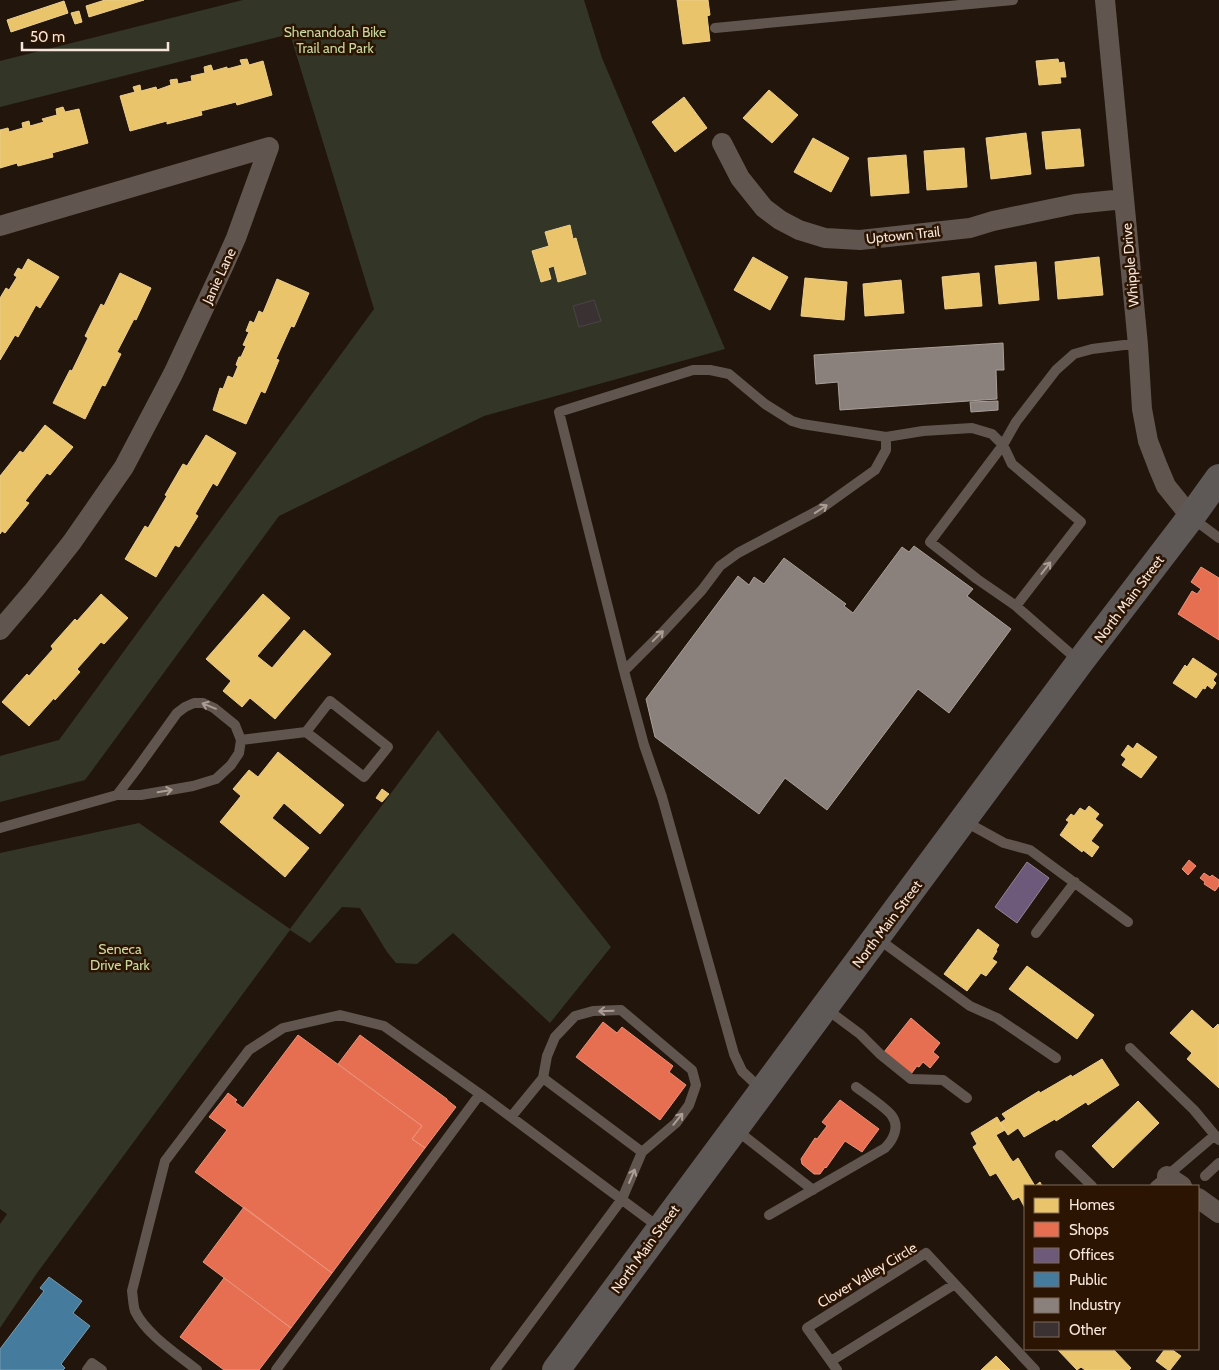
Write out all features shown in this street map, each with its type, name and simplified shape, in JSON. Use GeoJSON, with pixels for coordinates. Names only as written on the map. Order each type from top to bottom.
{"type":"FeatureCollection","features":[{"type":"Feature","properties":{"kind":"main road","name":"North Main Street"},"geometry":{"type":"LineString","coordinates":[[556,1370],[1080,662],[1219,478]]}},
{"type":"Feature","properties":{"kind":"street","name":"Whipple Drive"},"geometry":{"type":"LineString","coordinates":[[1105,0],[1138,345],[1142,409],[1148,441],[1166,486],[1191,517]]}},
{"type":"Feature","properties":{"kind":"street","name":"Uptown Trail"},"geometry":{"type":"LineString","coordinates":[[722,143],[740,178],[764,208],[780,220],[799,230],[825,238],[860,240],[970,228],[993,221],[1075,204],[1124,199]]}},
{"type":"Feature","properties":{"kind":"street","name":"Janie Lane"},"geometry":{"type":"LineString","coordinates":[[0,226],[269,147],[236,238],[224,265],[173,374],[124,467],[72,542],[0,630]]}},
{"type":"Feature","properties":{"kind":"street"},"geometry":{"type":"LineString","coordinates":[[1199,1199],[1219,1213]]}},
{"type":"Feature","properties":{"kind":"lane"},"geometry":{"type":"LineString","coordinates":[[715,28],[1013,0]]}},
{"type":"Feature","properties":{"kind":"lane"},"geometry":{"type":"LineString","coordinates":[[1080,662],[1016,606],[930,542],[1003,445],[1016,422],[1056,370],[1074,354],[1092,349],[1138,345]]}},
{"type":"Feature","properties":{"kind":"lane"},"geometry":{"type":"LineString","coordinates":[[763,1090],[742,1071],[734,1054],[662,797],[644,745],[559,412],[693,370],[710,370],[729,374],[765,404],[792,421],[802,424],[886,437],[923,431],[972,428],[992,434],[1003,445],[1012,464],[1081,522],[1016,606]]}},
{"type":"Feature","properties":{"kind":"lane"},"geometry":{"type":"LineString","coordinates":[[624,671],[702,590],[720,566],[738,553],[819,510],[875,470],[886,450],[886,437]]}},
{"type":"Feature","properties":{"kind":"lane"},"geometry":{"type":"LineString","coordinates":[[1191,517],[1219,538]]}},
{"type":"Feature","properties":{"kind":"lane"},"geometry":{"type":"LineString","coordinates":[[241,740],[306,732],[364,777],[388,747],[330,701],[306,732]]}},
{"type":"Feature","properties":{"kind":"lane"},"geometry":{"type":"LineString","coordinates":[[0,828],[117,795],[141,795],[193,786],[216,779],[231,765],[239,753],[241,740],[235,725],[214,708],[203,703],[194,703],[185,707],[177,713],[117,795]]}},
{"type":"Feature","properties":{"kind":"lane"},"geometry":{"type":"LineString","coordinates":[[964,820],[1004,843],[1030,850],[1128,922]]}},
{"type":"Feature","properties":{"kind":"lane"},"geometry":{"type":"LineString","coordinates":[[1036,933],[1075,882]]}},
{"type":"Feature","properties":{"kind":"lane"},"geometry":{"type":"LineString","coordinates":[[876,938],[970,1006],[996,1018],[1056,1058]]}},
{"type":"Feature","properties":{"kind":"lane"},"geometry":{"type":"LineString","coordinates":[[825,1007],[860,1034],[880,1054],[911,1079],[943,1080],[967,1098]]}},
{"type":"Feature","properties":{"kind":"lane"},"geometry":{"type":"LineString","coordinates":[[495,1370],[622,1199],[642,1152],[676,1123],[689,1105],[696,1085],[692,1070],[621,1010],[593,1011],[575,1016],[555,1037],[547,1056],[543,1078],[511,1117]]}},
{"type":"Feature","properties":{"kind":"lane"},"geometry":{"type":"LineString","coordinates":[[196,1370],[145,1326],[135,1310],[132,1291],[165,1161],[249,1050],[283,1028],[340,1015],[384,1026],[480,1094],[660,1228]]}},
{"type":"Feature","properties":{"kind":"lane"},"geometry":{"type":"LineString","coordinates":[[1130,1048],[1194,1110],[1217,1138],[1168,1183]]}},
{"type":"Feature","properties":{"kind":"lane"},"geometry":{"type":"LineString","coordinates":[[543,1078],[642,1152]]}},
{"type":"Feature","properties":{"kind":"lane"},"geometry":{"type":"LineString","coordinates":[[769,1215],[885,1148],[893,1139],[895,1127],[892,1116],[856,1087]]}},
{"type":"Feature","properties":{"kind":"lane"},"geometry":{"type":"LineString","coordinates":[[276,1370],[480,1094]]}},
{"type":"Feature","properties":{"kind":"lane"},"geometry":{"type":"LineString","coordinates":[[734,1129],[813,1190]]}},
{"type":"Feature","properties":{"kind":"lane"},"geometry":{"type":"LineString","coordinates":[[1060,1155],[1091,1185]]}},
{"type":"Feature","properties":{"kind":"lane"},"geometry":{"type":"LineString","coordinates":[[1206,1176],[1219,1163]]}},
{"type":"Feature","properties":{"kind":"lane","name":"Clover Valley Circle"},"geometry":{"type":"LineString","coordinates":[[837,1370],[807,1328],[926,1253],[1035,1370]]}},
{"type":"Feature","properties":{"kind":"lane"},"geometry":{"type":"LineString","coordinates":[[830,1361],[955,1284]]}},
{"type":"Feature","properties":{"kind":"lane"},"geometry":{"type":"LineString","coordinates":[[87,1370],[92,1363],[102,1370]]}},
{"type":"Feature","properties":{"kind":"green space","name":"Shenandoah Bike Trail and Park"},"geometry":{"type":"Polygon","coordinates":[[[243,0],[584,0],[602,58],[725,349],[484,416],[279,516],[85,780],[0,802],[0,756],[59,740],[374,309],[290,34],[0,107],[0,61],[243,0]]]}},
{"type":"Feature","properties":{"kind":"green space","name":"Seneca Drive Park"},"geometry":{"type":"Polygon","coordinates":[[[438,730],[611,947],[550,1023],[453,933],[417,964],[396,963],[387,952],[360,908],[342,907],[310,943],[290,930],[37,1273],[0,1328],[0,1224],[7,1214],[0,1209],[0,853],[139,823],[290,929],[438,730]]]}},
{"type":"Feature","properties":{"kind":"building: Homes"},"geometry":{"type":"Polygon","coordinates":[[[105,0],[144,0],[89,17],[86,6],[105,0]]]}},
{"type":"Feature","properties":{"kind":"building: Homes"},"geometry":{"type":"Polygon","coordinates":[[[677,0],[708,0],[710,15],[707,16],[710,41],[683,44],[677,0]]]}},
{"type":"Feature","properties":{"kind":"building: Homes"},"geometry":{"type":"Polygon","coordinates":[[[64,1],[68,13],[11,32],[7,20],[64,1]]]}},
{"type":"Feature","properties":{"kind":"building: Homes"},"geometry":{"type":"Polygon","coordinates":[[[79,11],[82,22],[75,24],[71,13],[79,11]]]}},
{"type":"Feature","properties":{"kind":"building: Homes"},"geometry":{"type":"Polygon","coordinates":[[[247,59],[249,65],[263,61],[272,95],[237,105],[236,102],[201,111],[202,115],[167,124],[167,121],[130,131],[120,96],[135,92],[133,87],[140,85],[141,91],[156,87],[157,90],[171,85],[170,80],[177,79],[178,84],[192,81],[191,76],[205,73],[204,67],[211,65],[213,71],[227,67],[227,69],[242,65],[240,60],[247,59]]]}},
{"type":"Feature","properties":{"kind":"building: Homes"},"geometry":{"type":"Polygon","coordinates":[[[1058,59],[1059,63],[1064,62],[1066,77],[1060,77],[1061,83],[1039,85],[1036,61],[1058,59]]]}},
{"type":"Feature","properties":{"kind":"building: Homes"},"geometry":{"type":"Polygon","coordinates":[[[769,90],[798,115],[772,143],[743,118],[769,90]]]}},
{"type":"Feature","properties":{"kind":"building: Homes"},"geometry":{"type":"Polygon","coordinates":[[[684,97],[707,128],[675,152],[652,122],[684,97]]]}},
{"type":"Feature","properties":{"kind":"building: Homes"},"geometry":{"type":"Polygon","coordinates":[[[63,107],[65,112],[79,109],[88,143],[52,153],[53,157],[18,166],[17,163],[0,168],[0,130],[8,128],[9,132],[23,128],[22,123],[29,121],[30,126],[44,122],[42,119],[57,115],[56,109],[63,107]]]}},
{"type":"Feature","properties":{"kind":"building: Homes"},"geometry":{"type":"Polygon","coordinates":[[[1080,129],[1084,166],[1046,169],[1042,132],[1080,129]]]}},
{"type":"Feature","properties":{"kind":"building: Homes"},"geometry":{"type":"Polygon","coordinates":[[[1026,133],[1031,174],[991,179],[986,138],[1026,133]]]}},
{"type":"Feature","properties":{"kind":"building: Homes"},"geometry":{"type":"Polygon","coordinates":[[[813,138],[849,158],[831,192],[794,172],[813,138]]]}},
{"type":"Feature","properties":{"kind":"building: Homes"},"geometry":{"type":"Polygon","coordinates":[[[964,148],[967,187],[927,190],[924,151],[964,148]]]}},
{"type":"Feature","properties":{"kind":"building: Homes"},"geometry":{"type":"Polygon","coordinates":[[[906,155],[909,193],[871,196],[868,158],[906,155]]]}},
{"type":"Feature","properties":{"kind":"building: Homes"},"geometry":{"type":"Polygon","coordinates":[[[570,225],[573,239],[576,238],[586,274],[558,282],[554,266],[548,268],[551,279],[541,282],[532,251],[549,246],[545,232],[570,225]]]}},
{"type":"Feature","properties":{"kind":"building: Homes"},"geometry":{"type":"Polygon","coordinates":[[[753,257],[788,277],[770,310],[734,290],[753,257]]]}},
{"type":"Feature","properties":{"kind":"building: Homes"},"geometry":{"type":"Polygon","coordinates":[[[1099,257],[1103,295],[1058,299],[1055,262],[1099,257]]]}},
{"type":"Feature","properties":{"kind":"building: Homes"},"geometry":{"type":"Polygon","coordinates":[[[28,259],[59,277],[40,308],[36,305],[18,337],[15,335],[0,360],[0,298],[6,288],[9,290],[17,277],[14,275],[18,268],[22,270],[28,259]]]}},
{"type":"Feature","properties":{"kind":"building: Homes"},"geometry":{"type":"Polygon","coordinates":[[[1036,262],[1039,300],[999,304],[995,266],[1036,262]]]}},
{"type":"Feature","properties":{"kind":"building: Homes"},"geometry":{"type":"Polygon","coordinates":[[[120,273],[151,288],[136,320],[134,319],[117,352],[121,354],[105,386],[102,385],[85,419],[53,403],[70,370],[72,371],[88,338],[85,336],[101,304],[104,306],[120,273]]]}},
{"type":"Feature","properties":{"kind":"building: Homes"},"geometry":{"type":"Polygon","coordinates":[[[979,273],[982,306],[945,309],[942,277],[979,273]]]}},
{"type":"Feature","properties":{"kind":"building: Homes"},"geometry":{"type":"Polygon","coordinates":[[[805,278],[847,282],[844,320],[801,316],[805,278]]]}},
{"type":"Feature","properties":{"kind":"building: Homes"},"geometry":{"type":"Polygon","coordinates":[[[277,279],[309,293],[294,327],[291,326],[276,359],[279,360],[265,393],[261,391],[246,424],[213,410],[220,388],[223,389],[228,376],[233,378],[238,366],[236,365],[239,357],[241,357],[246,346],[243,345],[249,332],[246,331],[250,321],[254,323],[259,311],[263,313],[277,279]]]}},
{"type":"Feature","properties":{"kind":"building: Homes"},"geometry":{"type":"Polygon","coordinates":[[[901,280],[904,313],[865,316],[863,284],[901,280]]]}},
{"type":"Feature","properties":{"kind":"building: Homes"},"geometry":{"type":"Polygon","coordinates":[[[45,425],[73,447],[50,475],[47,473],[25,501],[29,503],[5,533],[2,531],[0,534],[0,476],[20,451],[23,453],[45,425]]]}},
{"type":"Feature","properties":{"kind":"building: Homes"},"geometry":{"type":"Polygon","coordinates":[[[206,435],[236,453],[217,486],[213,483],[195,514],[198,516],[179,547],[175,545],[156,577],[125,559],[145,526],[148,528],[183,464],[187,466],[206,435]]]}},
{"type":"Feature","properties":{"kind":"building: Homes"},"geometry":{"type":"Polygon","coordinates":[[[101,594],[128,618],[104,644],[101,642],[77,669],[80,672],[29,726],[2,702],[27,674],[29,676],[53,649],[51,646],[101,594]]]}},
{"type":"Feature","properties":{"kind":"building: Homes"},"geometry":{"type":"Polygon","coordinates":[[[263,594],[290,618],[257,656],[272,668],[304,630],[331,654],[275,719],[250,698],[242,707],[223,691],[231,681],[206,659],[263,594]]]}},
{"type":"Feature","properties":{"kind":"building: Homes"},"geometry":{"type":"Polygon","coordinates":[[[1193,658],[1217,674],[1213,680],[1216,683],[1212,689],[1207,685],[1196,698],[1173,683],[1185,665],[1187,667],[1193,658]]]}},
{"type":"Feature","properties":{"kind":"building: Homes"},"geometry":{"type":"Polygon","coordinates":[[[1137,743],[1157,757],[1141,778],[1122,765],[1126,759],[1121,755],[1128,745],[1133,749],[1137,743]]]}},
{"type":"Feature","properties":{"kind":"building: Homes"},"geometry":{"type":"Polygon","coordinates":[[[278,752],[344,805],[320,834],[284,803],[272,818],[309,848],[285,877],[220,822],[241,796],[233,789],[249,770],[258,777],[278,752]]]}},
{"type":"Feature","properties":{"kind":"building: Homes"},"geometry":{"type":"Polygon","coordinates":[[[382,789],[389,794],[382,802],[376,798],[382,789]]]}},
{"type":"Feature","properties":{"kind":"building: Homes"},"geometry":{"type":"Polygon","coordinates":[[[1089,806],[1099,814],[1095,819],[1103,825],[1091,841],[1099,847],[1092,857],[1083,850],[1082,852],[1060,835],[1069,822],[1066,820],[1071,814],[1074,816],[1080,808],[1085,811],[1089,806]]]}},
{"type":"Feature","properties":{"kind":"building: Homes"},"geometry":{"type":"Polygon","coordinates":[[[978,929],[999,945],[992,959],[997,962],[986,976],[981,973],[967,991],[944,974],[978,929]]]}},
{"type":"Feature","properties":{"kind":"building: Homes"},"geometry":{"type":"Polygon","coordinates":[[[1027,966],[1094,1015],[1077,1039],[1009,989],[1027,966]]]}},
{"type":"Feature","properties":{"kind":"building: Homes"},"geometry":{"type":"Polygon","coordinates":[[[1192,1010],[1213,1029],[1218,1024],[1219,1026],[1219,1088],[1187,1059],[1192,1053],[1170,1033],[1192,1010]]]}},
{"type":"Feature","properties":{"kind":"building: Homes"},"geometry":{"type":"Polygon","coordinates":[[[1102,1059],[1119,1085],[1088,1105],[1086,1102],[1056,1121],[1055,1119],[1024,1137],[1018,1128],[1008,1135],[1000,1123],[1006,1119],[1002,1114],[1039,1091],[1040,1093],[1071,1075],[1072,1077],[1102,1059]]]}},
{"type":"Feature","properties":{"kind":"building: Homes"},"geometry":{"type":"Polygon","coordinates":[[[1138,1101],[1159,1123],[1113,1168],[1092,1146],[1138,1101]]]}},
{"type":"Feature","properties":{"kind":"building: Homes"},"geometry":{"type":"Polygon","coordinates":[[[997,1117],[1005,1130],[996,1135],[1013,1162],[1018,1158],[1034,1185],[1024,1185],[1024,1206],[1019,1197],[1013,1200],[996,1173],[990,1176],[973,1147],[977,1144],[971,1133],[997,1117]]]}},
{"type":"Feature","properties":{"kind":"building: Homes"},"geometry":{"type":"Polygon","coordinates":[[[1058,1350],[1114,1350],[1131,1368],[1129,1370],[1085,1370],[1081,1367],[1077,1370],[1058,1350]]]}},
{"type":"Feature","properties":{"kind":"building: Homes"},"geometry":{"type":"Polygon","coordinates":[[[1164,1350],[1172,1350],[1181,1356],[1170,1370],[1156,1361],[1164,1350]]]}},
{"type":"Feature","properties":{"kind":"building: Homes"},"geometry":{"type":"Polygon","coordinates":[[[996,1356],[1010,1370],[981,1370],[996,1356]]]}},
{"type":"Feature","properties":{"kind":"building: Shops"},"geometry":{"type":"Polygon","coordinates":[[[1201,567],[1219,578],[1219,640],[1178,614],[1192,591],[1197,594],[1201,589],[1191,582],[1201,567]]]}},
{"type":"Feature","properties":{"kind":"building: Shops"},"geometry":{"type":"Polygon","coordinates":[[[1189,860],[1196,866],[1188,875],[1182,869],[1189,860]]]}},
{"type":"Feature","properties":{"kind":"building: Shops"},"geometry":{"type":"Polygon","coordinates":[[[1204,873],[1210,877],[1212,875],[1219,880],[1219,886],[1215,891],[1204,884],[1205,882],[1200,878],[1204,873]]]}},
{"type":"Feature","properties":{"kind":"building: Shops"},"geometry":{"type":"Polygon","coordinates":[[[911,1018],[940,1043],[933,1052],[939,1057],[930,1068],[923,1062],[911,1074],[884,1052],[911,1018]]]}},
{"type":"Feature","properties":{"kind":"building: Shops"},"geometry":{"type":"Polygon","coordinates":[[[603,1022],[617,1033],[622,1027],[673,1066],[669,1072],[686,1085],[660,1120],[576,1057],[603,1022]]]}},
{"type":"Feature","properties":{"kind":"building: Shops"},"geometry":{"type":"Polygon","coordinates":[[[298,1035],[422,1126],[412,1139],[425,1148],[332,1273],[195,1172],[227,1130],[209,1117],[228,1093],[243,1108],[298,1035]]]}},
{"type":"Feature","properties":{"kind":"building: Shops"},"geometry":{"type":"Polygon","coordinates":[[[360,1035],[456,1107],[425,1148],[412,1139],[422,1126],[338,1064],[360,1035]]]}},
{"type":"Feature","properties":{"kind":"building: Shops"},"geometry":{"type":"Polygon","coordinates":[[[840,1100],[879,1129],[862,1152],[845,1141],[826,1168],[820,1174],[814,1174],[802,1164],[801,1159],[815,1138],[817,1139],[827,1126],[822,1122],[840,1100]]]}},
{"type":"Feature","properties":{"kind":"building: Shops"},"geometry":{"type":"Polygon","coordinates":[[[244,1207],[332,1273],[291,1328],[203,1262],[244,1207]]]}},
{"type":"Feature","properties":{"kind":"building: Shops"},"geometry":{"type":"Polygon","coordinates":[[[224,1278],[291,1328],[259,1370],[224,1370],[180,1337],[224,1278]]]}},
{"type":"Feature","properties":{"kind":"building: Offices"},"geometry":{"type":"Polygon","coordinates":[[[1027,862],[1049,878],[1017,923],[995,907],[1027,862]]]}},
{"type":"Feature","properties":{"kind":"building: Public"},"geometry":{"type":"Polygon","coordinates":[[[49,1277],[82,1301],[73,1313],[90,1326],[61,1364],[65,1368],[63,1370],[0,1370],[0,1349],[44,1291],[40,1288],[49,1277]]]}},
{"type":"Feature","properties":{"kind":"building: Industry"},"geometry":{"type":"Polygon","coordinates":[[[1003,343],[1004,370],[996,370],[997,399],[840,410],[838,382],[816,384],[814,355],[1003,343]]]}},
{"type":"Feature","properties":{"kind":"building: Industry"},"geometry":{"type":"Polygon","coordinates":[[[998,401],[998,410],[971,412],[970,402],[998,401]]]}},
{"type":"Feature","properties":{"kind":"building: Industry"},"geometry":{"type":"Polygon","coordinates":[[[914,546],[973,589],[967,596],[1011,629],[949,713],[918,689],[827,810],[785,778],[759,814],[655,737],[646,699],[738,576],[749,585],[754,577],[764,584],[784,558],[846,604],[844,606],[853,613],[902,547],[909,552],[914,546]]]}},
{"type":"Feature","properties":{"kind":"building: Other"},"geometry":{"type":"Polygon","coordinates":[[[594,300],[601,321],[579,327],[573,306],[594,300]]]}}]}
